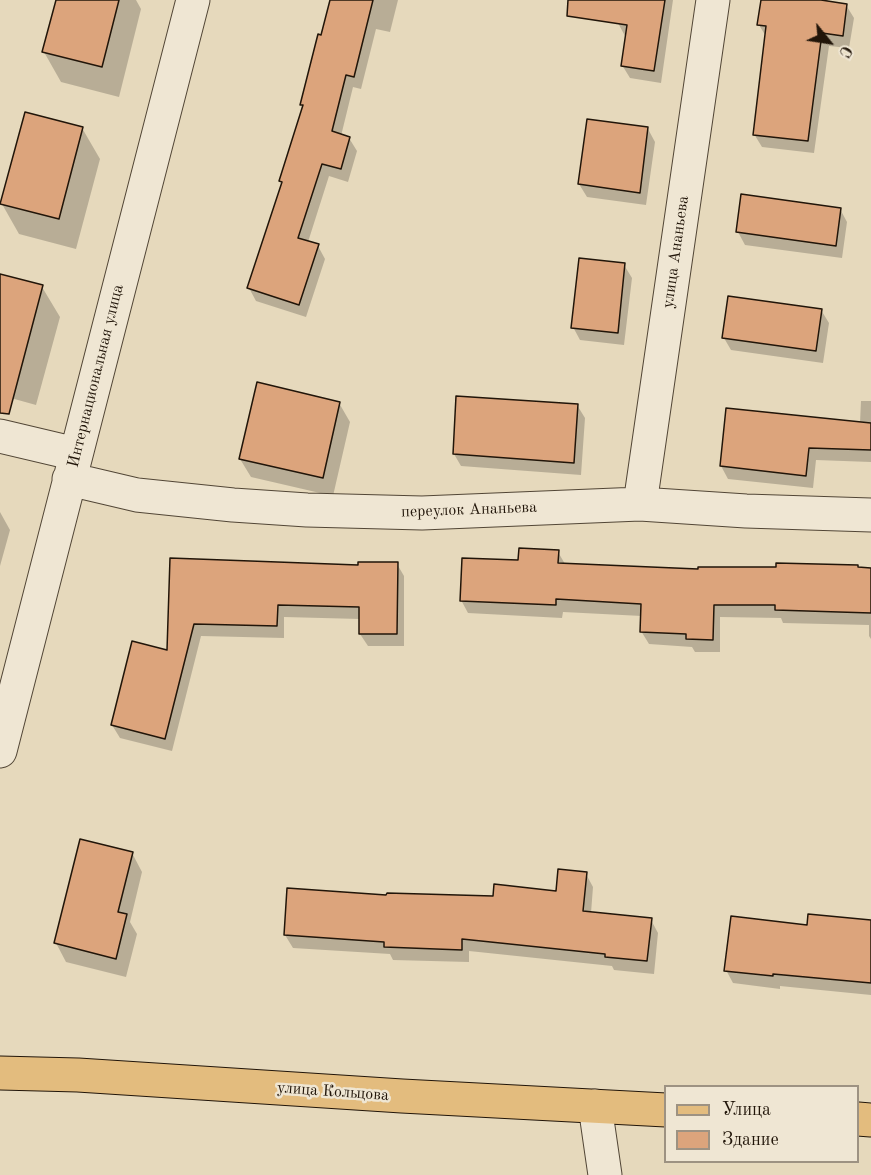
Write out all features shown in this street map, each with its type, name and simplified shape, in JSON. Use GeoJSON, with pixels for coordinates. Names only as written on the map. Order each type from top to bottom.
{"type":"FeatureCollection","features":[{"type":"Feature","properties":{"kind":"main road","name":"улица Кольцова"},"geometry":{"type":"LineString","coordinates":[[0,1073],[78,1075],[664,1110]]}},
{"type":"Feature","properties":{"kind":"street","name":"Интернациональная улица"},"geometry":{"type":"LineString","coordinates":[[0,751],[193,0]]}},
{"type":"Feature","properties":{"kind":"street","name":"улица Ананьева"},"geometry":{"type":"LineString","coordinates":[[640,504],[713,0]]}},
{"type":"Feature","properties":{"kind":"street","name":"переулок Ананьева"},"geometry":{"type":"LineString","coordinates":[[0,436],[137,495],[233,505],[307,510],[422,513],[640,504],[746,511],[871,515]]}},
{"type":"Feature","properties":{"kind":"street"},"geometry":{"type":"LineString","coordinates":[[595,1106],[605,1175]]}},
{"type":"Feature","properties":{"kind":"building"},"geometry":{"type":"Polygon","coordinates":[[[56,0],[119,0],[102,67],[42,52],[56,0]]]}},
{"type":"Feature","properties":{"kind":"building"},"geometry":{"type":"Polygon","coordinates":[[[330,0],[373,0],[354,77],[346,75],[332,131],[350,137],[341,169],[322,164],[298,238],[319,244],[299,305],[247,288],[282,182],[279,181],[303,105],[300,105],[318,34],[321,35],[330,0]]]}},
{"type":"Feature","properties":{"kind":"building"},"geometry":{"type":"Polygon","coordinates":[[[568,0],[665,0],[654,71],[621,66],[627,25],[567,16],[568,0]]]}},
{"type":"Feature","properties":{"kind":"building"},"geometry":{"type":"Polygon","coordinates":[[[761,0],[821,0],[847,4],[843,36],[822,33],[808,141],[753,135],[766,26],[757,25],[761,0]]]}},
{"type":"Feature","properties":{"kind":"building"},"geometry":{"type":"Polygon","coordinates":[[[25,112],[83,127],[59,219],[0,204],[25,112]]]}},
{"type":"Feature","properties":{"kind":"building"},"geometry":{"type":"Polygon","coordinates":[[[587,119],[648,127],[640,193],[578,184],[587,119]]]}},
{"type":"Feature","properties":{"kind":"building"},"geometry":{"type":"Polygon","coordinates":[[[741,194],[841,208],[836,246],[736,232],[741,194]]]}},
{"type":"Feature","properties":{"kind":"building"},"geometry":{"type":"Polygon","coordinates":[[[579,258],[625,263],[618,333],[571,328],[579,258]]]}},
{"type":"Feature","properties":{"kind":"building"},"geometry":{"type":"Polygon","coordinates":[[[0,274],[43,285],[9,414],[0,413],[0,274]]]}},
{"type":"Feature","properties":{"kind":"building"},"geometry":{"type":"Polygon","coordinates":[[[728,296],[822,309],[816,351],[722,338],[728,296]]]}},
{"type":"Feature","properties":{"kind":"building"},"geometry":{"type":"Polygon","coordinates":[[[257,382],[340,402],[323,478],[239,459],[257,382]]]}},
{"type":"Feature","properties":{"kind":"building"},"geometry":{"type":"Polygon","coordinates":[[[456,396],[578,404],[574,463],[453,454],[456,396]]]}},
{"type":"Feature","properties":{"kind":"building"},"geometry":{"type":"Polygon","coordinates":[[[726,408],[871,423],[871,450],[809,448],[806,476],[720,466],[726,408]]]}},
{"type":"Feature","properties":{"kind":"building"},"geometry":{"type":"Polygon","coordinates":[[[519,548],[559,550],[558,563],[698,569],[698,567],[776,567],[776,563],[858,565],[858,567],[871,568],[871,613],[775,610],[775,605],[714,605],[713,640],[686,639],[686,634],[640,632],[641,604],[556,599],[556,605],[460,601],[462,558],[518,560],[519,548]]]}},
{"type":"Feature","properties":{"kind":"building"},"geometry":{"type":"Polygon","coordinates":[[[170,558],[358,565],[358,562],[398,562],[397,634],[359,634],[359,607],[278,605],[277,626],[194,624],[165,739],[111,725],[132,641],[167,650],[170,558]]]}},
{"type":"Feature","properties":{"kind":"building"},"geometry":{"type":"Polygon","coordinates":[[[80,839],[133,852],[118,912],[127,914],[116,959],[54,943],[80,839]]]}},
{"type":"Feature","properties":{"kind":"building"},"geometry":{"type":"Polygon","coordinates":[[[558,869],[587,872],[583,911],[652,918],[647,961],[605,957],[605,954],[462,939],[462,950],[384,947],[384,942],[284,935],[287,888],[386,895],[387,893],[493,896],[494,884],[556,891],[558,869]]]}},
{"type":"Feature","properties":{"kind":"building"},"geometry":{"type":"Polygon","coordinates":[[[808,914],[871,920],[871,983],[724,971],[731,916],[807,925],[808,914]]]}}]}
